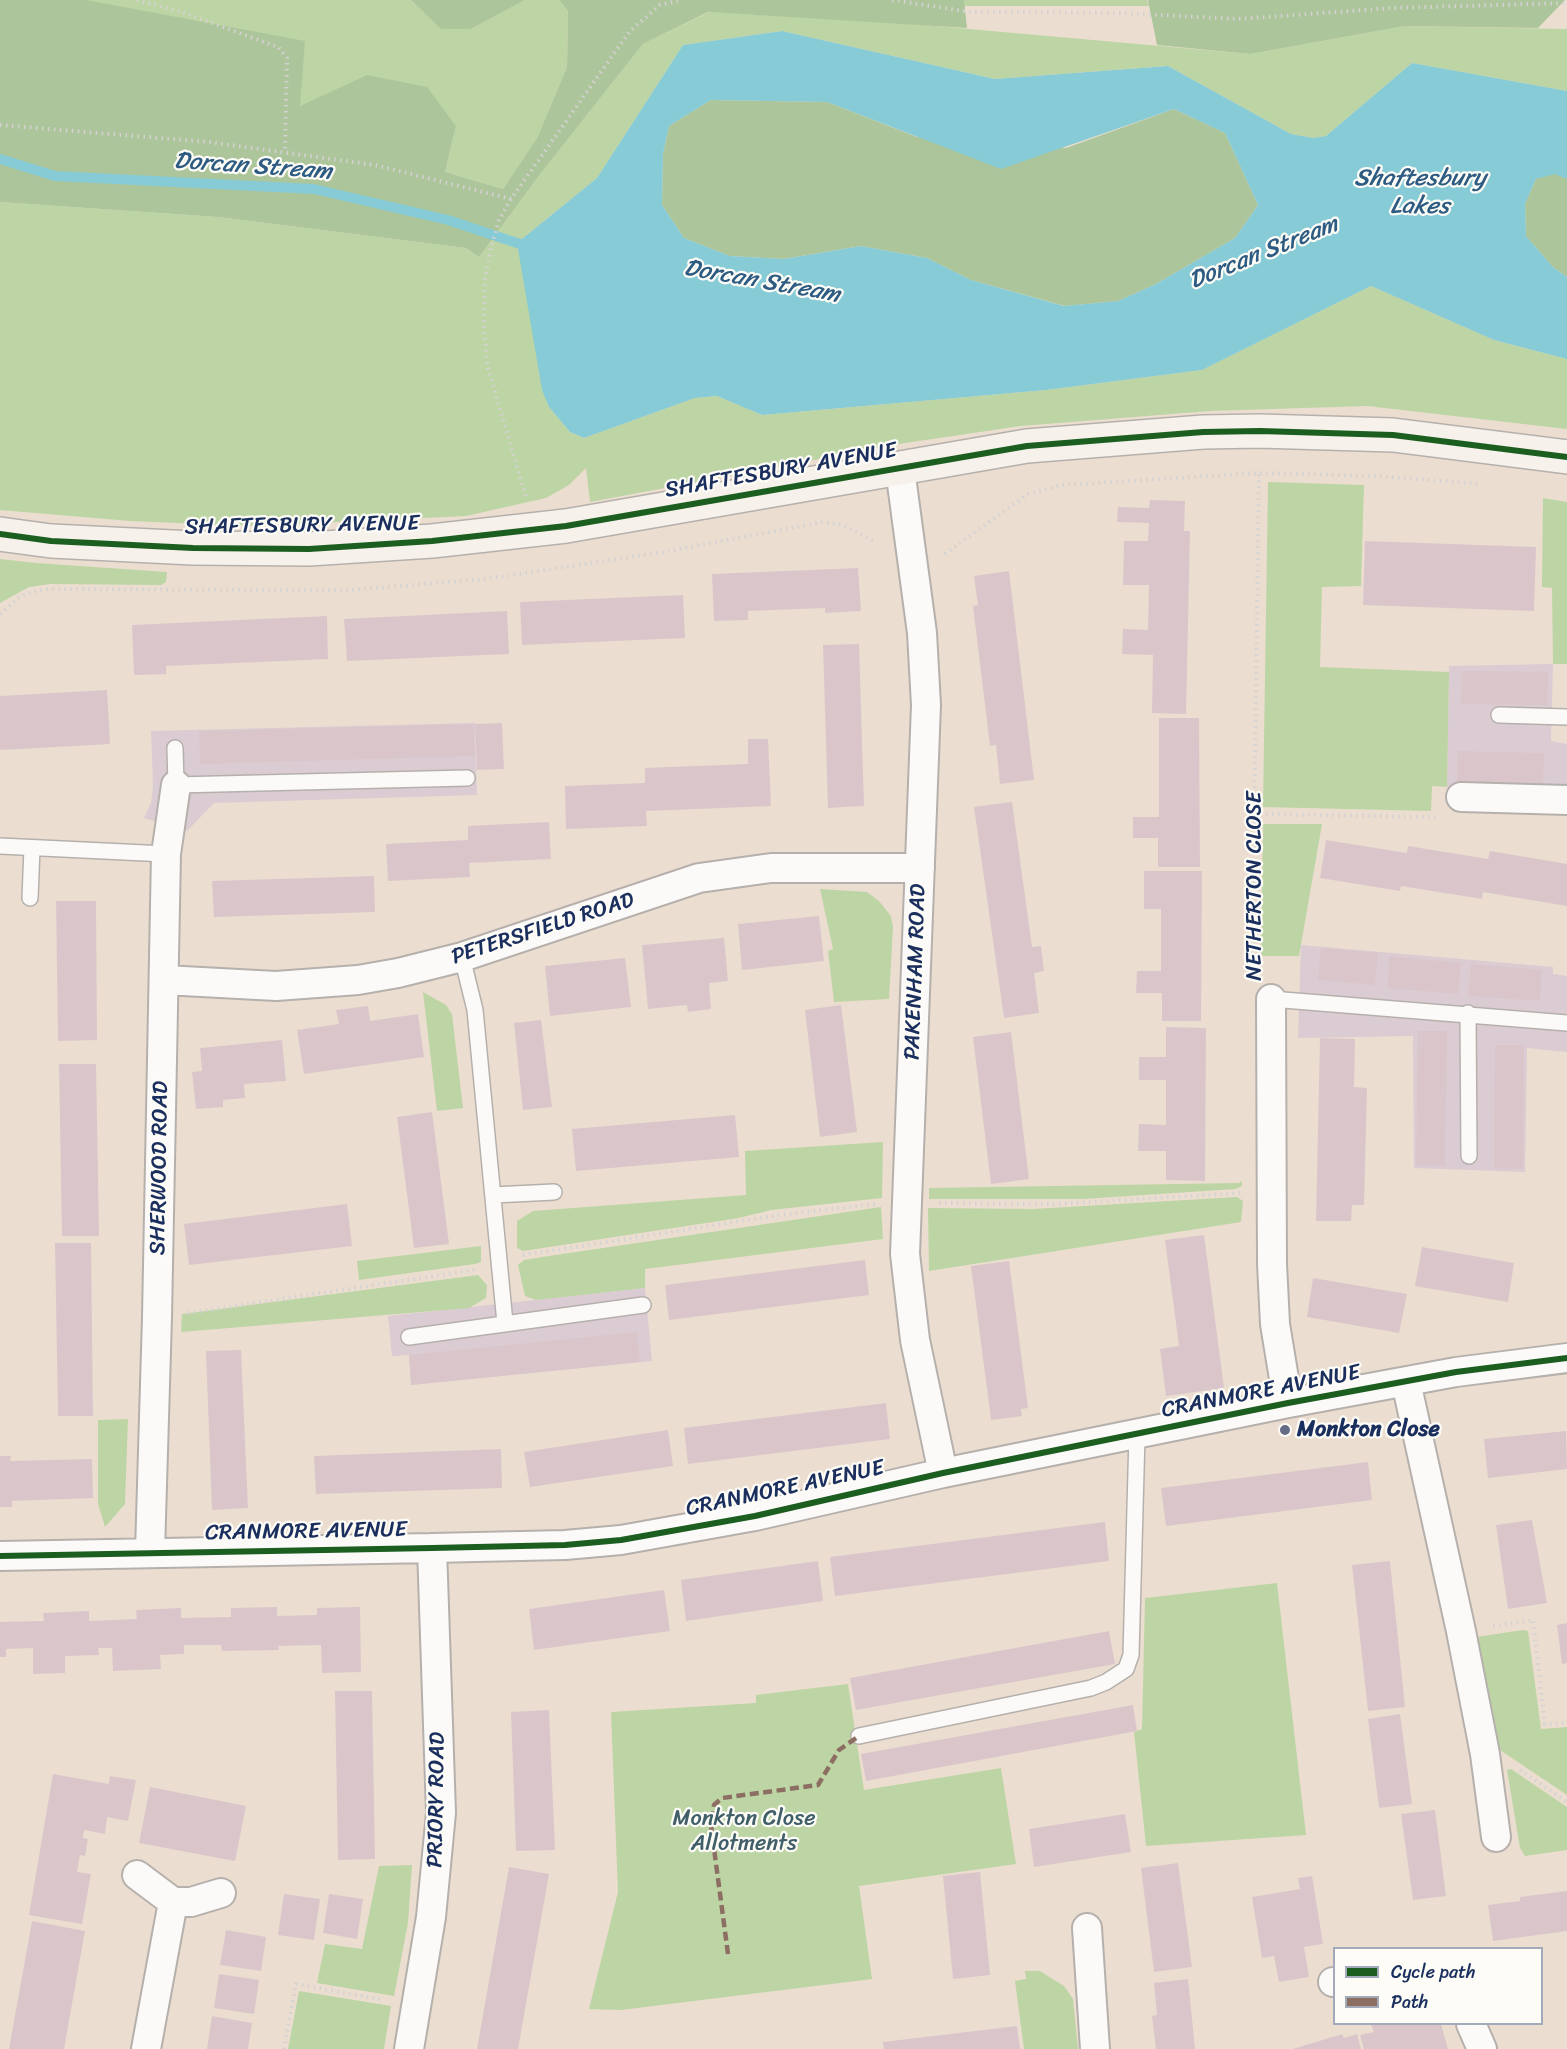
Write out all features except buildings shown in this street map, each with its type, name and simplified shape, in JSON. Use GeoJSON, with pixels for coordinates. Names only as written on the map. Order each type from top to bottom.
{"type":"FeatureCollection","features":[{"type":"Feature","properties":{"kind":"street","name":"SHAFTESBURY AVENUE"},"geometry":{"type":"LineString","coordinates":[[0,534],[107,544],[273,549],[360,547],[534,530],[1027,446],[1203,432],[1260,430],[1393,435],[1567,457]]}},
{"type":"Feature","properties":{"kind":"street","name":"PAKENHAM ROAD"},"geometry":{"type":"LineString","coordinates":[[900,469],[922,633],[926,705],[906,1203],[907,1293],[943,1473]]}},
{"type":"Feature","properties":{"kind":"street","name":"SHERWOOD ROAD"},"geometry":{"type":"LineString","coordinates":[[150,1552],[166,854],[176,785]]}},
{"type":"Feature","properties":{"kind":"street"},"geometry":{"type":"LineString","coordinates":[[1461,796],[1567,800]]}},
{"type":"Feature","properties":{"kind":"street","name":"PETERSFIELD ROAD"},"geometry":{"type":"LineString","coordinates":[[164,980],[276,986],[320,985],[398,973],[462,957],[699,878],[771,868],[920,868]]}},
{"type":"Feature","properties":{"kind":"street","name":"NETHERTON CLOSE"},"geometry":{"type":"LineString","coordinates":[[1271,999],[1270,1192],[1275,1324],[1288,1403]]}},
{"type":"Feature","properties":{"kind":"street","name":"CRANMORE AVENUE"},"geometry":{"type":"LineString","coordinates":[[0,1556],[565,1545],[621,1540],[755,1516],[943,1473],[1288,1403],[1406,1382],[1567,1358]]}},
{"type":"Feature","properties":{"kind":"street"},"geometry":{"type":"LineString","coordinates":[[1406,1382],[1461,1631],[1485,1754],[1496,1837]]}},
{"type":"Feature","properties":{"kind":"street","name":"PRIORY ROAD"},"geometry":{"type":"LineString","coordinates":[[409,2049],[438,1858],[441,1813],[432,1548]]}},
{"type":"Feature","properties":{"kind":"street"},"geometry":{"type":"LineString","coordinates":[[137,1875],[173,1902],[191,1902],[221,1893]]}},
{"type":"Feature","properties":{"kind":"street"},"geometry":{"type":"LineString","coordinates":[[146,2049],[173,1902]]}},
{"type":"Feature","properties":{"kind":"street"},"geometry":{"type":"LineString","coordinates":[[1088,1928],[1095,2049]]}},
{"type":"Feature","properties":{"kind":"street"},"geometry":{"type":"LineString","coordinates":[[1472,2025],[1482,2049]]}},
{"type":"Feature","properties":{"kind":"lane"},"geometry":{"type":"LineString","coordinates":[[1499,715],[1567,717]]}},
{"type":"Feature","properties":{"kind":"lane"},"geometry":{"type":"LineString","coordinates":[[175,748],[176,785],[467,778]]}},
{"type":"Feature","properties":{"kind":"lane"},"geometry":{"type":"LineString","coordinates":[[0,846],[166,854]]}},
{"type":"Feature","properties":{"kind":"lane"},"geometry":{"type":"LineString","coordinates":[[30,898],[32,848]]}},
{"type":"Feature","properties":{"kind":"lane"},"geometry":{"type":"LineString","coordinates":[[462,957],[476,1010],[505,1323]]}},
{"type":"Feature","properties":{"kind":"lane"},"geometry":{"type":"LineString","coordinates":[[1271,999],[1467,1013],[1567,1023]]}},
{"type":"Feature","properties":{"kind":"lane"},"geometry":{"type":"LineString","coordinates":[[1467,1013],[1469,1156]]}},
{"type":"Feature","properties":{"kind":"lane"},"geometry":{"type":"LineString","coordinates":[[493,1195],[554,1192]]}},
{"type":"Feature","properties":{"kind":"lane"},"geometry":{"type":"LineString","coordinates":[[408,1337],[643,1305]]}},
{"type":"Feature","properties":{"kind":"lane"},"geometry":{"type":"LineString","coordinates":[[859,1736],[1091,1688],[1106,1683],[1126,1669],[1131,1655],[1137,1435]]}},
{"type":"Feature","properties":{"kind":"path"},"geometry":{"type":"LineString","coordinates":[[137,0],[179,11],[278,46],[287,58],[285,152]]}},
{"type":"Feature","properties":{"kind":"path"},"geometry":{"type":"LineString","coordinates":[[534,530],[488,368],[484,327],[485,279],[499,220],[630,31],[660,5],[682,0]]}},
{"type":"Feature","properties":{"kind":"path"},"geometry":{"type":"LineString","coordinates":[[892,0],[969,12],[1120,14],[1238,19],[1487,3],[1567,3]]}},
{"type":"Feature","properties":{"kind":"path"},"geometry":{"type":"LineString","coordinates":[[0,125],[209,142],[375,165],[512,199]]}},
{"type":"Feature","properties":{"kind":"path"},"geometry":{"type":"LineString","coordinates":[[0,614],[18,598],[32,592],[49,589],[351,590],[484,579],[658,553],[823,522],[843,525],[890,549],[893,568],[913,566],[938,559],[1028,494],[1063,485],[1259,473],[1374,476],[1487,485]]}},
{"type":"Feature","properties":{"kind":"path"},"geometry":{"type":"LineString","coordinates":[[1254,814],[1460,818],[1461,796]]}},
{"type":"Feature","properties":{"kind":"path"},"geometry":{"type":"LineString","coordinates":[[157,1317],[483,1268],[498,1258],[850,1205],[1059,1204],[1270,1192]]}},
{"type":"Feature","properties":{"kind":"path"},"geometry":{"type":"LineString","coordinates":[[1461,1631],[1533,1620],[1545,1724],[1567,1723]]}},
{"type":"Feature","properties":{"kind":"path"},"geometry":{"type":"LineString","coordinates":[[1485,1754],[1494,1752],[1567,1802]]}},
{"type":"Feature","properties":{"kind":"path"},"geometry":{"type":"LineString","coordinates":[[284,2049],[296,1984],[417,2006]]}},
{"type":"Feature","properties":{"kind":"shaded area"},"geometry":{"type":"Polygon","coordinates":[[[1553,664],[1551,741],[1567,744],[1567,785],[1547,791],[1447,787],[1449,666],[1553,664]]]}},
{"type":"Feature","properties":{"kind":"shaded area"},"geometry":{"type":"Polygon","coordinates":[[[475,723],[477,795],[214,803],[187,831],[144,818],[151,803],[153,787],[151,731],[475,723]]]}},
{"type":"Feature","properties":{"kind":"shaded area"},"geometry":{"type":"Polygon","coordinates":[[[1301,945],[1553,967],[1553,974],[1567,976],[1567,1052],[1527,1048],[1525,1172],[1414,1168],[1413,1036],[1298,1038],[1301,945]]]}},
{"type":"Feature","properties":{"kind":"shaded area"},"geometry":{"type":"Polygon","coordinates":[[[645,1288],[652,1361],[411,1385],[409,1355],[392,1356],[388,1316],[645,1288]]]}},
{"type":"Feature","properties":{"kind":"green space"},"geometry":{"type":"Polygon","coordinates":[[[0,0],[411,0],[442,29],[471,29],[525,0],[559,0],[568,11],[567,67],[537,138],[503,189],[445,172],[456,126],[267,122],[0,0]]]}},
{"type":"Feature","properties":{"kind":"green space"},"geometry":{"type":"Polygon","coordinates":[[[0,0],[86,0],[305,41],[300,106],[367,75],[427,87],[456,126],[445,172],[503,189],[537,138],[567,67],[568,11],[559,0],[964,0],[967,28],[708,12],[643,44],[541,173],[479,257],[466,248],[218,217],[0,202],[0,0]]]}},
{"type":"Feature","properties":{"kind":"green space"},"geometry":{"type":"Polygon","coordinates":[[[411,0],[525,0],[471,29],[441,29],[411,0]]]}},
{"type":"Feature","properties":{"kind":"green space"},"geometry":{"type":"Polygon","coordinates":[[[964,0],[1147,0],[1149,6],[964,6],[964,0]]]}},
{"type":"Feature","properties":{"kind":"green space"},"geometry":{"type":"Polygon","coordinates":[[[1148,0],[1565,0],[1538,28],[1405,26],[1250,54],[1157,45],[1148,0]]]}},
{"type":"Feature","properties":{"kind":"green space"},"geometry":{"type":"Polygon","coordinates":[[[709,12],[902,23],[1250,54],[1405,26],[1567,29],[1567,91],[1412,63],[1326,136],[1313,138],[1291,134],[1168,66],[995,79],[782,31],[683,45],[597,178],[517,243],[549,407],[570,432],[584,438],[695,398],[717,396],[762,415],[1046,390],[1202,370],[1371,286],[1494,340],[1567,359],[1567,429],[1367,406],[1210,411],[1021,426],[905,443],[590,502],[586,468],[569,485],[546,498],[466,516],[251,526],[130,521],[0,510],[0,202],[218,217],[466,248],[479,257],[541,173],[643,44],[709,12]]]}},
{"type":"Feature","properties":{"kind":"green space"},"geometry":{"type":"Polygon","coordinates":[[[711,100],[827,102],[917,137],[1066,148],[1174,109],[1225,133],[1258,205],[1235,238],[1156,284],[1118,301],[1065,306],[971,280],[927,258],[861,246],[784,259],[730,256],[684,238],[662,205],[663,154],[669,126],[711,100]]]}},
{"type":"Feature","properties":{"kind":"green space"},"geometry":{"type":"Polygon","coordinates":[[[1555,173],[1567,179],[1567,277],[1553,267],[1526,236],[1525,204],[1536,179],[1555,173]]]}},
{"type":"Feature","properties":{"kind":"green space"},"geometry":{"type":"Polygon","coordinates":[[[1268,482],[1364,485],[1361,586],[1322,587],[1320,667],[1449,672],[1447,787],[1432,786],[1431,811],[1263,807],[1268,482]]]}},
{"type":"Feature","properties":{"kind":"green space"},"geometry":{"type":"Polygon","coordinates":[[[1543,498],[1567,502],[1567,664],[1553,664],[1552,588],[1542,587],[1543,498]]]}},
{"type":"Feature","properties":{"kind":"green space"},"geometry":{"type":"Polygon","coordinates":[[[0,559],[167,572],[166,582],[161,585],[50,584],[29,587],[0,603],[0,559]]]}},
{"type":"Feature","properties":{"kind":"green space"},"geometry":{"type":"Polygon","coordinates":[[[1263,824],[1322,824],[1299,956],[1261,956],[1263,824]]]}},
{"type":"Feature","properties":{"kind":"green space"},"geometry":{"type":"Polygon","coordinates":[[[820,889],[867,892],[879,901],[891,916],[893,927],[889,999],[834,1002],[828,951],[833,949],[820,889]]]}},
{"type":"Feature","properties":{"kind":"green space"},"geometry":{"type":"Polygon","coordinates":[[[423,992],[446,1005],[452,1014],[463,1108],[437,1111],[423,992]]]}},
{"type":"Feature","properties":{"kind":"green space"},"geometry":{"type":"Polygon","coordinates":[[[883,1142],[882,1198],[771,1210],[739,1218],[523,1251],[517,1248],[517,1221],[533,1211],[746,1195],[745,1151],[883,1142]]]}},
{"type":"Feature","properties":{"kind":"green space"},"geometry":{"type":"Polygon","coordinates":[[[1242,1181],[1242,1186],[1236,1189],[1083,1199],[929,1199],[929,1188],[1239,1183],[1242,1181]]]}},
{"type":"Feature","properties":{"kind":"green space"},"geometry":{"type":"Polygon","coordinates":[[[1237,1197],[1243,1201],[1241,1222],[929,1271],[928,1208],[1033,1209],[1237,1197]]]}},
{"type":"Feature","properties":{"kind":"green space"},"geometry":{"type":"Polygon","coordinates":[[[881,1207],[883,1239],[645,1269],[645,1288],[536,1300],[525,1296],[518,1265],[524,1260],[542,1257],[881,1207]]]}},
{"type":"Feature","properties":{"kind":"green space"},"geometry":{"type":"Polygon","coordinates":[[[481,1246],[481,1262],[475,1264],[359,1280],[357,1261],[481,1246]]]}},
{"type":"Feature","properties":{"kind":"green space"},"geometry":{"type":"Polygon","coordinates":[[[478,1275],[487,1285],[486,1298],[469,1308],[181,1332],[182,1314],[478,1275]]]}},
{"type":"Feature","properties":{"kind":"green space"},"geometry":{"type":"Polygon","coordinates":[[[128,1419],[125,1504],[105,1527],[98,1504],[98,1420],[128,1419]]]}},
{"type":"Feature","properties":{"kind":"green space"},"geometry":{"type":"Polygon","coordinates":[[[1277,1583],[1306,1835],[1146,1846],[1134,1732],[1142,1729],[1145,1598],[1277,1583]]]}},
{"type":"Feature","properties":{"kind":"green space"},"geometry":{"type":"Polygon","coordinates":[[[1528,1631],[1541,1729],[1567,1727],[1567,1795],[1494,1746],[1476,1637],[1528,1631]]]}},
{"type":"Feature","properties":{"kind":"green space","name":"Monkton Close Allotments"},"geometry":{"type":"Polygon","coordinates":[[[848,1684],[864,1790],[1001,1768],[1016,1864],[859,1886],[872,1979],[621,2010],[589,2009],[618,1892],[611,1712],[756,1703],[756,1695],[848,1684]]]}},
{"type":"Feature","properties":{"kind":"green space"},"geometry":{"type":"Polygon","coordinates":[[[1511,1769],[1567,1807],[1567,1850],[1525,1856],[1520,1848],[1507,1770],[1511,1769]]]}},
{"type":"Feature","properties":{"kind":"green space"},"geometry":{"type":"Polygon","coordinates":[[[412,1865],[408,1923],[394,1996],[317,1983],[325,1944],[362,1949],[379,1866],[412,1865]]]}},
{"type":"Feature","properties":{"kind":"green space"},"geometry":{"type":"Polygon","coordinates":[[[1025,1971],[1040,1971],[1064,1986],[1073,1999],[1078,2049],[1024,2049],[1015,1981],[1026,1979],[1025,1971]]]}},
{"type":"Feature","properties":{"kind":"green space"},"geometry":{"type":"Polygon","coordinates":[[[299,1991],[391,2006],[384,2049],[288,2049],[299,1991]]]}},
{"type":"Feature","properties":{"kind":"water","name":"Shaftesbury Lakes"},"geometry":{"type":"Polygon","coordinates":[[[782,31],[995,79],[1168,66],[1291,134],[1313,138],[1326,136],[1412,63],[1567,91],[1567,179],[1555,174],[1536,179],[1525,204],[1526,236],[1553,267],[1567,277],[1567,359],[1494,340],[1371,286],[1202,370],[1046,390],[762,415],[717,396],[695,398],[584,438],[570,432],[549,407],[542,390],[517,243],[597,178],[683,45],[782,31]],[[711,100],[669,126],[663,154],[662,205],[684,238],[730,256],[784,259],[861,246],[927,258],[971,280],[1064,306],[1118,301],[1156,284],[1235,238],[1258,205],[1225,133],[1174,109],[1001,169],[827,102],[711,100]]]}},
{"type":"Feature","properties":{"kind":"waterway","name":"Dorcan Stream"},"geometry":{"type":"LineString","coordinates":[[0,159],[55,176],[314,189],[448,220],[529,247]]}},
{"type":"Feature","properties":{"kind":"marked path"},"geometry":{"type":"LineString","coordinates":[[728,1954],[711,1826],[714,1805],[722,1798],[818,1785],[839,1750],[859,1736]]}},
{"type":"Feature","properties":{"kind":"cycle path"},"geometry":{"type":"LineString","coordinates":[[0,534],[51,541],[193,548],[309,549],[432,541],[566,526],[1027,446],[1203,432],[1260,431],[1393,435],[1567,457]]}},
{"type":"Feature","properties":{"kind":"cycle path"},"geometry":{"type":"LineString","coordinates":[[0,1556],[565,1545],[621,1540],[755,1516],[943,1473],[1288,1403],[1456,1372],[1567,1358]]}},
{"type":"Feature","properties":{"kind":"place","name":"Monkton Close"},"geometry":{"type":"Point","coordinates":[1285,1430]}}]}
